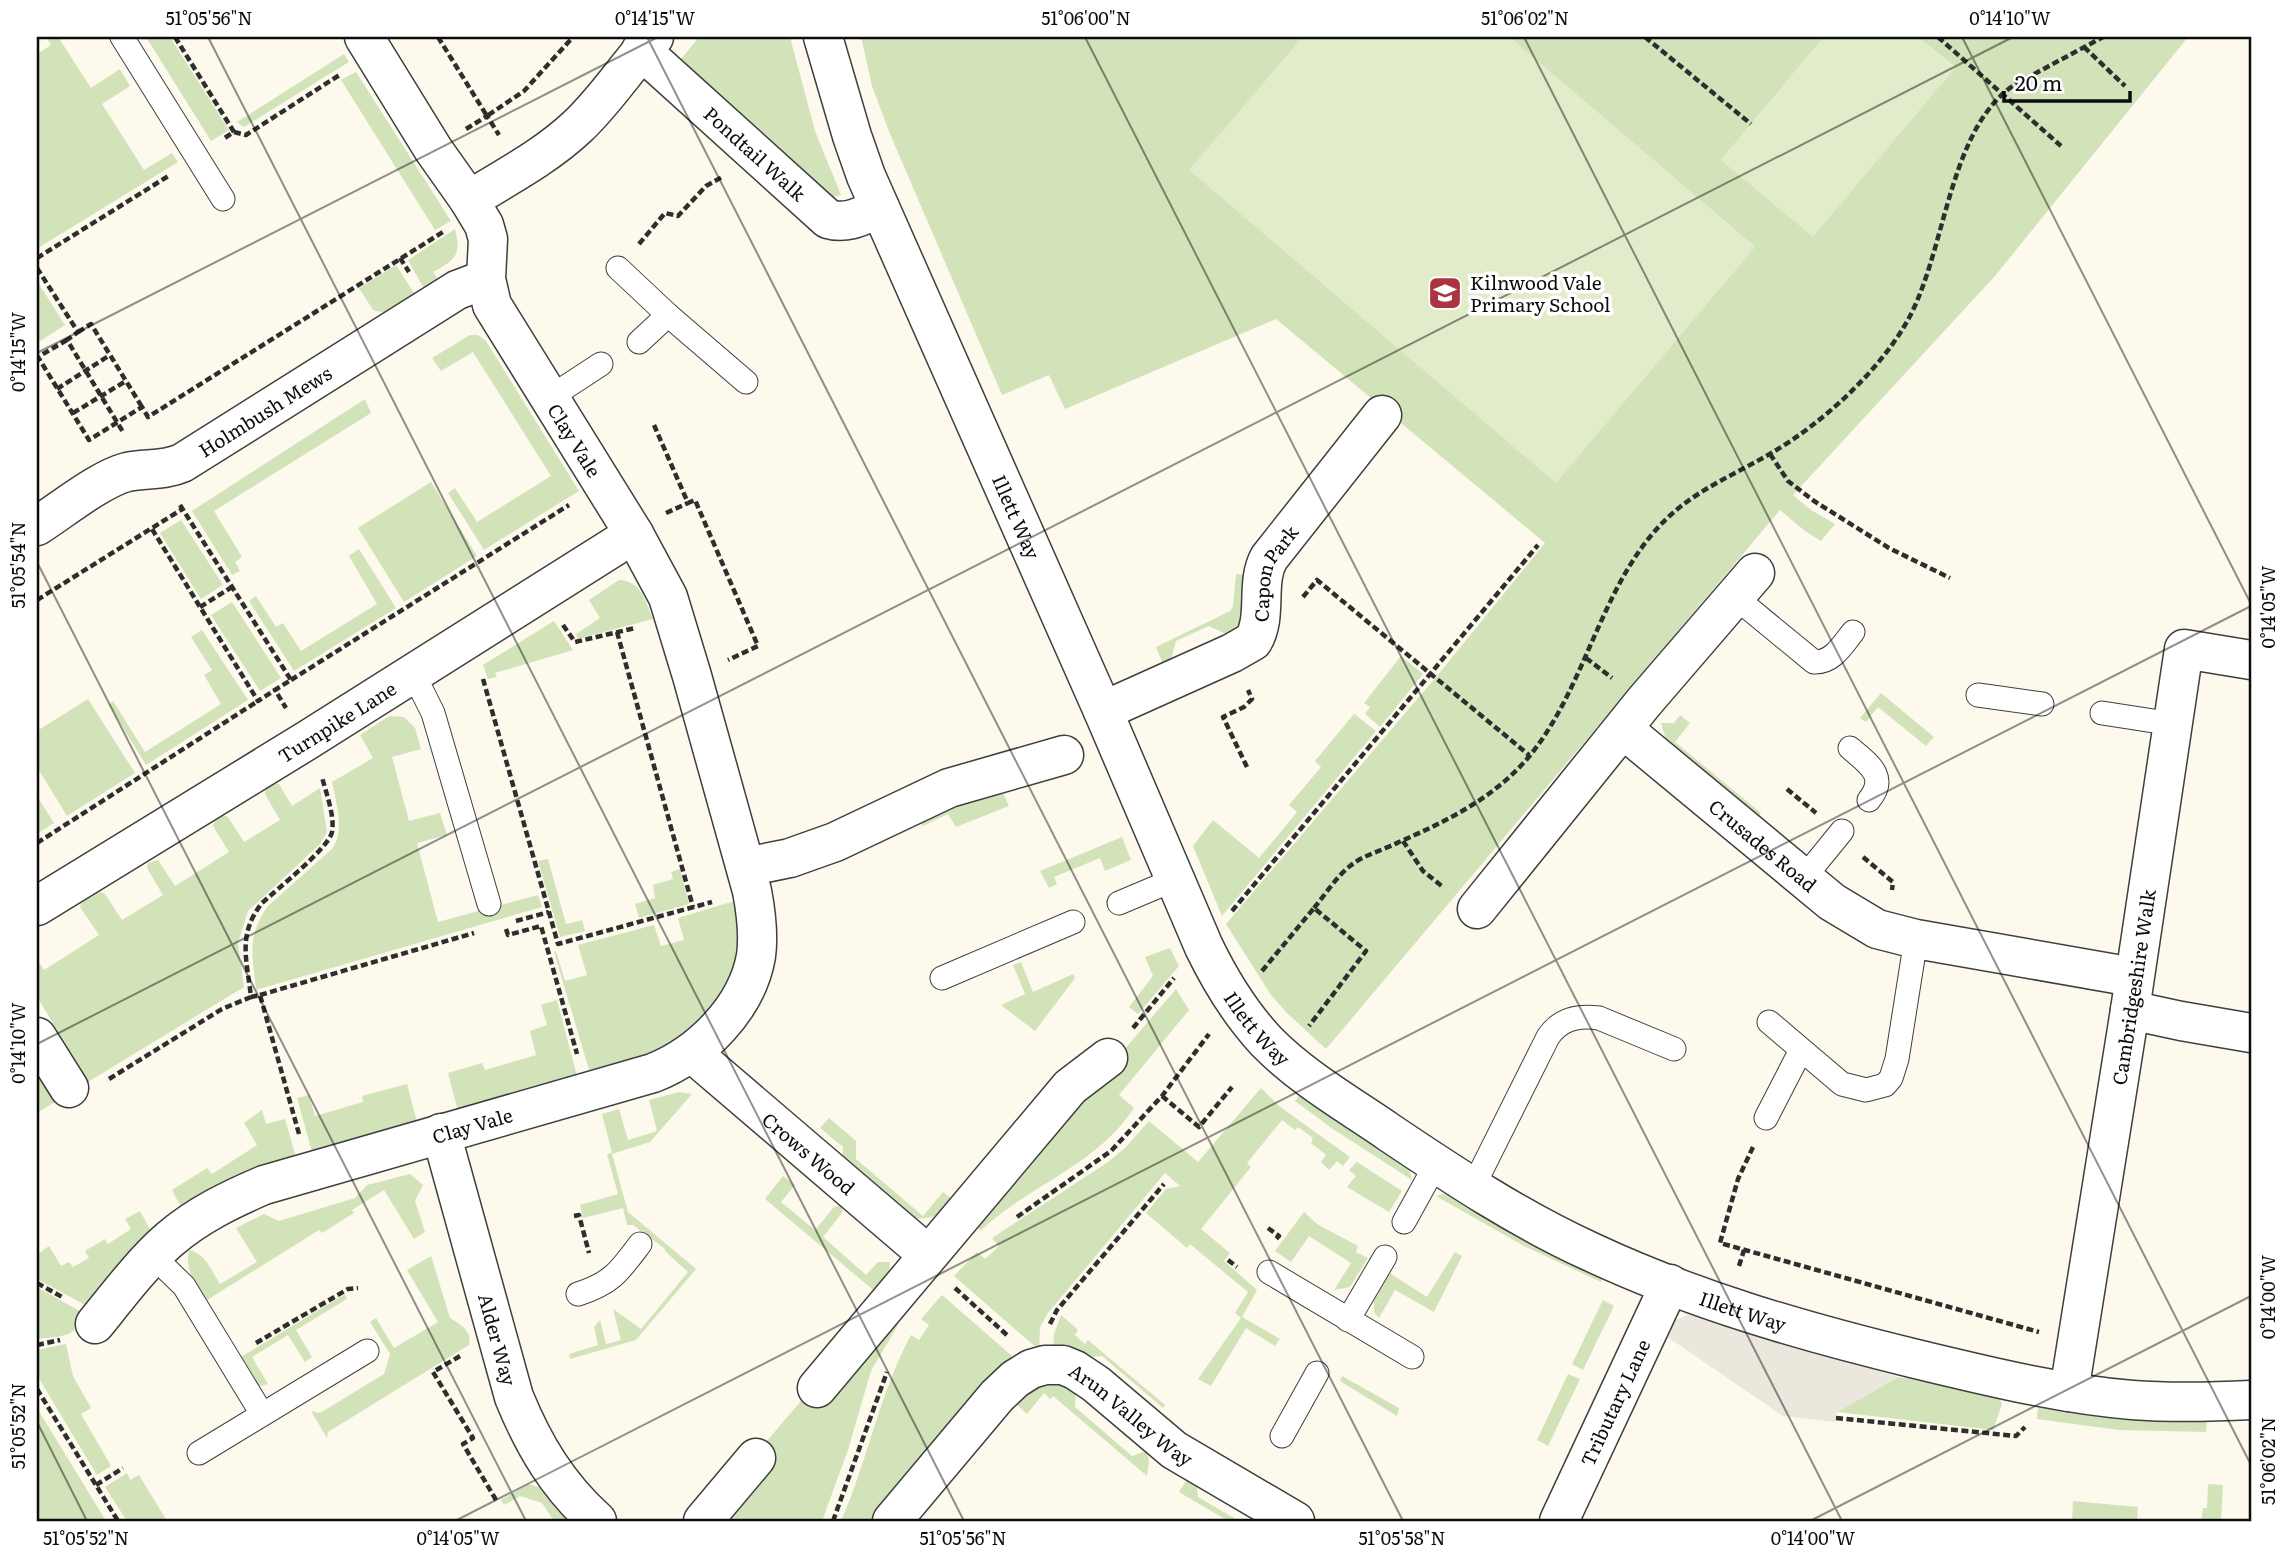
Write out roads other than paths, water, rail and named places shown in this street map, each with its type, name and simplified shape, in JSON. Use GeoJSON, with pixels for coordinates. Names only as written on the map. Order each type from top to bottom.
{"type":"FeatureCollection","features":[{"type":"Feature","properties":{"kind":"street","name":"Illett Way"},"geometry":{"type":"LineString","coordinates":[[823,37],[852,136],[880,208],[1103,711],[1204,947],[1217,974],[1251,1023],[1285,1058],[1436,1164],[1511,1210],[1589,1251],[1764,1319],[1851,1344],[2069,1392],[2159,1401],[2251,1400]]}},
{"type":"Feature","properties":{"kind":"street","name":"Pondtail Walk"},"geometry":{"type":"LineString","coordinates":[[473,205],[569,134],[600,102],[648,43],[748,147],[828,219],[837,222],[852,220],[880,208]]}},
{"type":"Feature","properties":{"kind":"street","name":"Clay Vale"},"geometry":{"type":"LineString","coordinates":[[95,1324],[152,1255],[193,1222],[236,1197],[264,1185],[653,1073],[677,1063],[692,1053],[731,1012],[748,982],[756,954],[757,938],[749,879],[676,618],[663,585],[499,318],[492,305],[486,279],[488,239],[484,225],[369,45]]}},
{"type":"Feature","properties":{"kind":"street","name":"Holmbush Mews"},"geometry":{"type":"LineString","coordinates":[[37,526],[106,480],[128,472],[181,464],[457,290],[486,279]]}},
{"type":"Feature","properties":{"kind":"street","name":"Capon Park"},"geometry":{"type":"LineString","coordinates":[[1103,711],[1248,645],[1256,635],[1263,570],[1279,543],[1382,415]]}},
{"type":"Feature","properties":{"kind":"street","name":"Turnpike Lane"},"geometry":{"type":"LineString","coordinates":[[37,906],[634,534]]}},
{"type":"Feature","properties":{"kind":"street"},"geometry":{"type":"LineString","coordinates":[[1479,907],[1623,729],[1745,585]]}},
{"type":"Feature","properties":{"kind":"street","name":"Cambridgeshire Walk"},"geometry":{"type":"LineString","coordinates":[[2069,1392],[2185,640],[2251,660]]}},
{"type":"Feature","properties":{"kind":"street","name":"Crusades Road"},"geometry":{"type":"LineString","coordinates":[[1623,729],[1832,902],[1863,921],[1885,931],[2132,993],[2181,1021],[2251,1033]]}},
{"type":"Feature","properties":{"kind":"street"},"geometry":{"type":"LineString","coordinates":[[749,879],[790,858],[835,842],[949,788],[1064,755]]}},
{"type":"Feature","properties":{"kind":"street"},"geometry":{"type":"LineString","coordinates":[[37,1037],[69,1088]]}},
{"type":"Feature","properties":{"kind":"street","name":"Crows Wood"},"geometry":{"type":"LineString","coordinates":[[692,1053],[925,1257]]}},
{"type":"Feature","properties":{"kind":"street"},"geometry":{"type":"LineString","coordinates":[[817,1388],[1070,1087],[1108,1058]]}},
{"type":"Feature","properties":{"kind":"street","name":"Alder Way"},"geometry":{"type":"LineString","coordinates":[[441,1133],[514,1397],[526,1426],[557,1480],[597,1521]]}},
{"type":"Feature","properties":{"kind":"street","name":"Tributary Lane"},"geometry":{"type":"LineString","coordinates":[[1559,1521],[1670,1284]]}},
{"type":"Feature","properties":{"kind":"street","name":"Arun Valley Way"},"geometry":{"type":"LineString","coordinates":[[892,1521],[1015,1378],[1038,1367],[1063,1365],[1084,1376],[1174,1450],[1256,1485],[1295,1521]]}},
{"type":"Feature","properties":{"kind":"street"},"geometry":{"type":"LineString","coordinates":[[703,1521],[756,1458]]}},
{"type":"Feature","properties":{"kind":"lane"},"geometry":{"type":"LineString","coordinates":[[122,37],[223,199]]}},
{"type":"Feature","properties":{"kind":"lane"},"geometry":{"type":"LineString","coordinates":[[618,268],[746,382]]}},
{"type":"Feature","properties":{"kind":"lane"},"geometry":{"type":"LineString","coordinates":[[639,342],[668,315]]}},
{"type":"Feature","properties":{"kind":"lane"},"geometry":{"type":"LineString","coordinates":[[549,398],[601,364]]}},
{"type":"Feature","properties":{"kind":"lane"},"geometry":{"type":"LineString","coordinates":[[1745,585],[1814,662],[1832,657],[1853,632]]}},
{"type":"Feature","properties":{"kind":"lane"},"geometry":{"type":"LineString","coordinates":[[413,673],[433,713],[489,904]]}},
{"type":"Feature","properties":{"kind":"lane"},"geometry":{"type":"LineString","coordinates":[[1978,695],[2042,704]]}},
{"type":"Feature","properties":{"kind":"lane"},"geometry":{"type":"LineString","coordinates":[[2102,713],[2173,724]]}},
{"type":"Feature","properties":{"kind":"lane"},"geometry":{"type":"LineString","coordinates":[[1850,748],[1872,767],[1878,781],[1878,787],[1869,800]]}},
{"type":"Feature","properties":{"kind":"lane"},"geometry":{"type":"LineString","coordinates":[[1803,878],[1843,831]]}},
{"type":"Feature","properties":{"kind":"lane"},"geometry":{"type":"LineString","coordinates":[[1119,902],[1176,879]]}},
{"type":"Feature","properties":{"kind":"lane"},"geometry":{"type":"LineString","coordinates":[[942,978],[1073,922]]}},
{"type":"Feature","properties":{"kind":"lane"},"geometry":{"type":"LineString","coordinates":[[1769,1022],[1842,1084],[1866,1090],[1885,1085],[1891,1079],[1897,1059],[1916,939]]}},
{"type":"Feature","properties":{"kind":"lane"},"geometry":{"type":"LineString","coordinates":[[1473,1187],[1548,1037],[1564,1021],[1587,1016],[1598,1018],[1674,1049]]}},
{"type":"Feature","properties":{"kind":"lane"},"geometry":{"type":"LineString","coordinates":[[1766,1118],[1801,1050]]}},
{"type":"Feature","properties":{"kind":"lane"},"geometry":{"type":"LineString","coordinates":[[1404,1222],[1436,1164]]}},
{"type":"Feature","properties":{"kind":"lane"},"geometry":{"type":"LineString","coordinates":[[588,1291],[618,1272],[640,1244]]}},
{"type":"Feature","properties":{"kind":"lane"},"geometry":{"type":"LineString","coordinates":[[152,1255],[184,1286],[262,1414]]}},
{"type":"Feature","properties":{"kind":"lane"},"geometry":{"type":"LineString","coordinates":[[1348,1320],[1385,1257]]}},
{"type":"Feature","properties":{"kind":"lane"},"geometry":{"type":"LineString","coordinates":[[1269,1272],[1412,1357]]}},
{"type":"Feature","properties":{"kind":"lane"},"geometry":{"type":"LineString","coordinates":[[199,1453],[368,1350]]}},
{"type":"Feature","properties":{"kind":"lane"},"geometry":{"type":"LineString","coordinates":[[1282,1436],[1317,1373]]}},
{"type":"Feature","properties":{"kind":"place","name":"Kilnwood Vale Primary School"},"geometry":{"type":"Point","coordinates":[1445,293]}}]}
